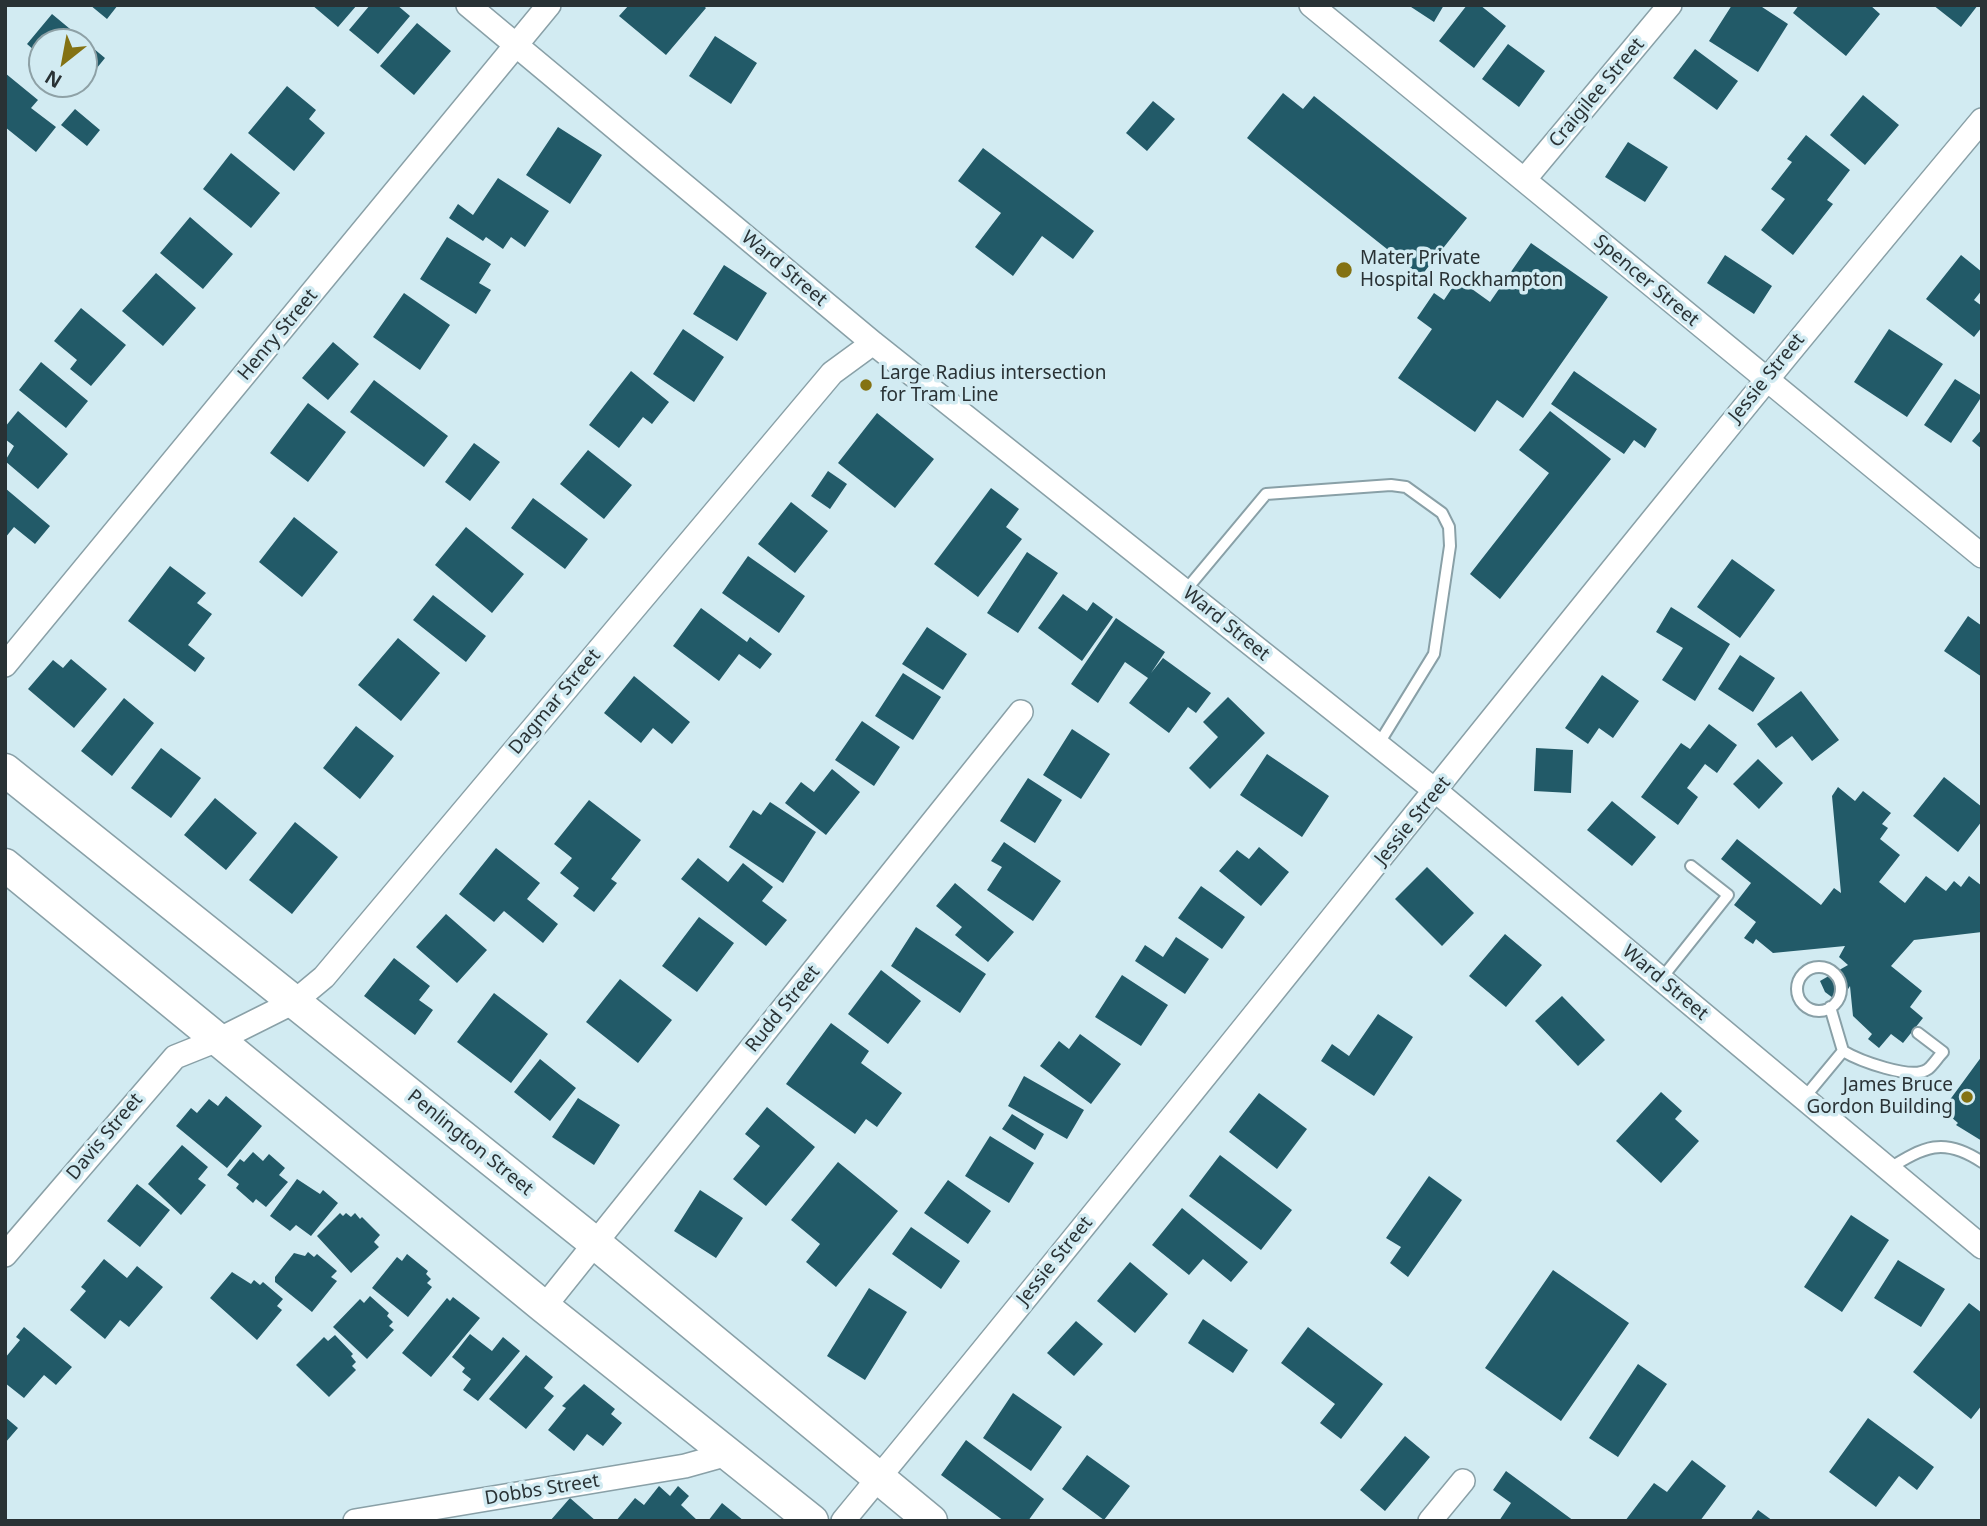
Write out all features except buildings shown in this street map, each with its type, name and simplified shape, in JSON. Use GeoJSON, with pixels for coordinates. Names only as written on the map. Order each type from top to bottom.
{"type":"FeatureCollection","features":[{"type":"Feature","properties":{"kind":"street","name":"Ward Street"},"geometry":{"type":"LineString","coordinates":[[468,5],[873,344],[1437,792],[1982,1247]]}},
{"type":"Feature","properties":{"kind":"street","name":"Henry Street"},"geometry":{"type":"LineString","coordinates":[[5,665],[549,5]]}},
{"type":"Feature","properties":{"kind":"street","name":"Spencer Street"},"geometry":{"type":"LineString","coordinates":[[1311,5],[1982,556]]}},
{"type":"Feature","properties":{"kind":"street","name":"Craigilee Street"},"geometry":{"type":"LineString","coordinates":[[1524,180],[1670,5]]}},
{"type":"Feature","properties":{"kind":"street","name":"Jessie Street"},"geometry":{"type":"LineString","coordinates":[[843,1521],[1437,792],[1765,379],[1982,120]]}},
{"type":"Feature","properties":{"kind":"street","name":"Dagmar Street"},"geometry":{"type":"LineString","coordinates":[[220,1039],[294,1002],[324,978],[832,373],[873,344]]}},
{"type":"Feature","properties":{"kind":"street","name":"Rudd Street"},"geometry":{"type":"LineString","coordinates":[[544,1307],[1021,712]]}},
{"type":"Feature","properties":{"kind":"street","name":"Penlington Street"},"geometry":{"type":"LineString","coordinates":[[5,769],[594,1243],[931,1521]]}},
{"type":"Feature","properties":{"kind":"street"},"geometry":{"type":"LineString","coordinates":[[5,865],[544,1307],[812,1521]]}},
{"type":"Feature","properties":{"kind":"street","name":"Davis Street"},"geometry":{"type":"LineString","coordinates":[[5,1255],[175,1057],[220,1039]]}},
{"type":"Feature","properties":{"kind":"street","name":"Dobbs Street"},"geometry":{"type":"LineString","coordinates":[[355,1521],[685,1466],[728,1454]]}},
{"type":"Feature","properties":{"kind":"street"},"geometry":{"type":"LineString","coordinates":[[1430,1521],[1463,1481]]}},
{"type":"Feature","properties":{"kind":"lane"},"geometry":{"type":"LineString","coordinates":[[1185,592],[1266,494],[1391,485],[1406,487],[1442,513],[1449,527],[1450,546],[1434,654],[1378,746]]}},
{"type":"Feature","properties":{"kind":"lane"},"geometry":{"type":"LineString","coordinates":[[1661,979],[1728,895],[1691,866]]}},
{"type":"Feature","properties":{"kind":"lane"},"geometry":{"type":"LineString","coordinates":[[1820,967],[1834,972],[1839,978],[1840,993],[1830,1007],[1812,1009],[1801,1001],[1797,988],[1807,970],[1820,967]]}},
{"type":"Feature","properties":{"kind":"lane"},"geometry":{"type":"LineString","coordinates":[[1830,1007],[1843,1051],[1869,1063],[1900,1070],[1927,1070],[1943,1052],[1918,1033]]}},
{"type":"Feature","properties":{"kind":"lane"},"geometry":{"type":"LineString","coordinates":[[1804,1098],[1843,1051]]}},
{"type":"Feature","properties":{"kind":"lane"},"geometry":{"type":"LineString","coordinates":[[1888,1169],[1923,1148],[1961,1150],[1982,1162]]}},
{"type":"Feature","properties":{"kind":"place","name":"Mater Private Hospital Rockhampton"},"geometry":{"type":"Point","coordinates":[1344,270]}},
{"type":"Feature","properties":{"kind":"place","name":"Large Radius intersection for Tram Line"},"geometry":{"type":"Point","coordinates":[866,385]}},
{"type":"Feature","properties":{"kind":"place","name":"James Bruce Gordon Building"},"geometry":{"type":"Point","coordinates":[1967,1097]}}]}
